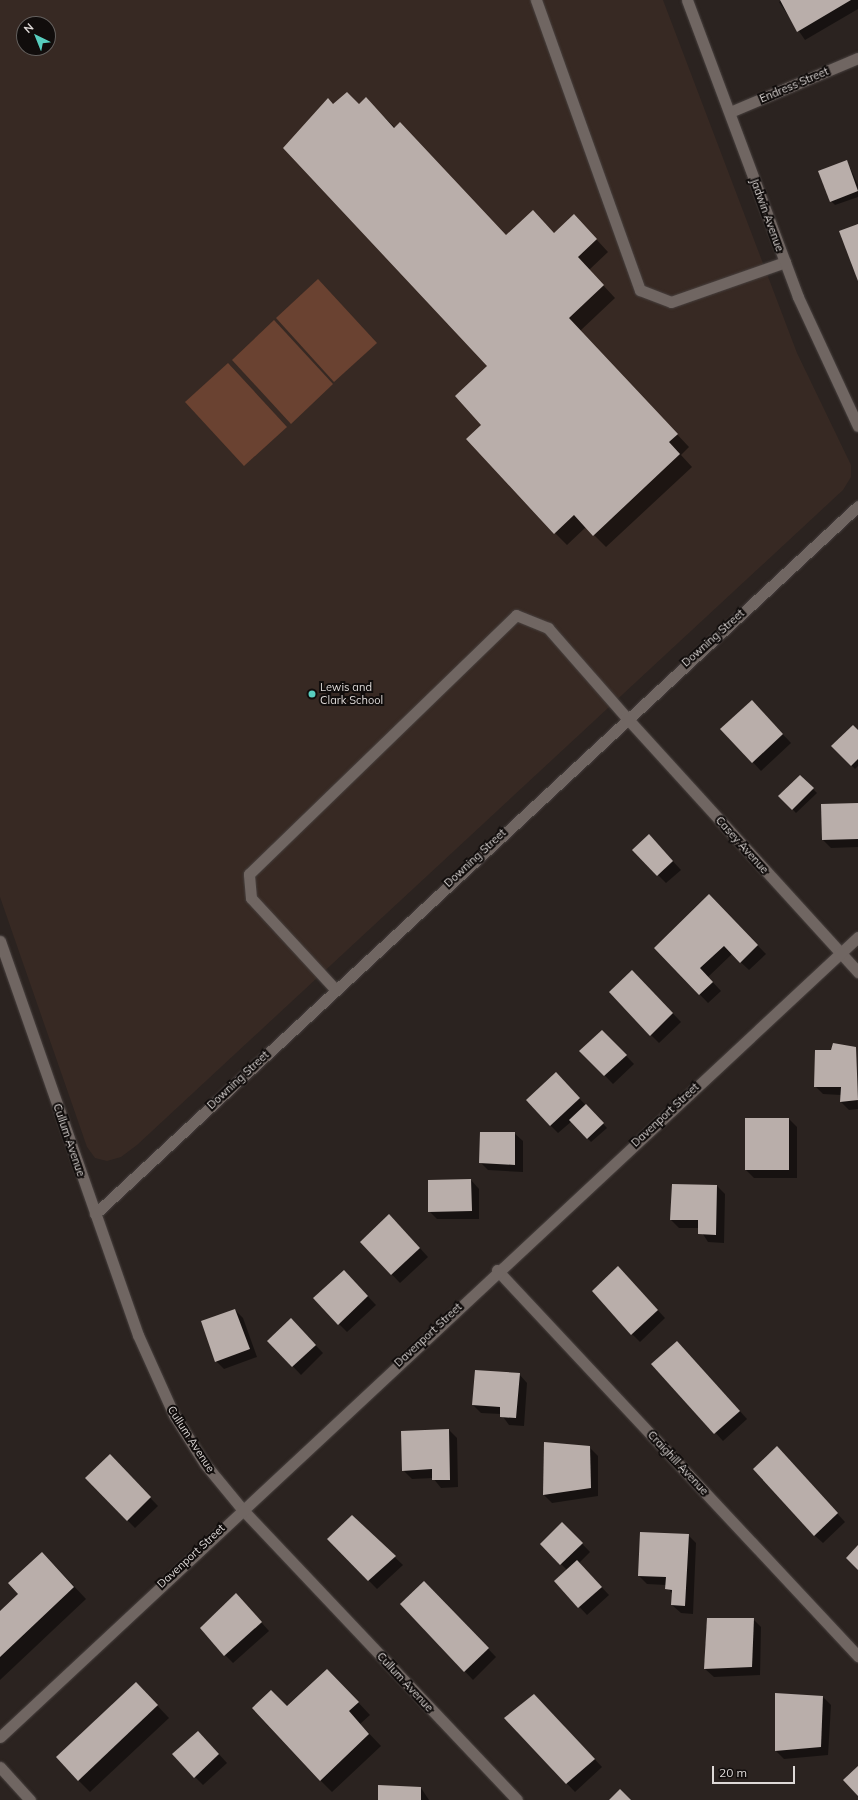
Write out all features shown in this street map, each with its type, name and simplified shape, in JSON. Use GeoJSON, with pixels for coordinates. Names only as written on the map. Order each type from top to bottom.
{"type":"FeatureCollection","features":[{"type":"Feature","properties":{"kind":"street"},"geometry":{"type":"LineString","coordinates":[[536,0],[640,290],[671,302],[785,262]]}},
{"type":"Feature","properties":{"kind":"street","name":"Jadwin Avenue"},"geometry":{"type":"LineString","coordinates":[[687,0],[785,262],[858,426]]}},
{"type":"Feature","properties":{"kind":"street","name":"Endress Street"},"geometry":{"type":"LineString","coordinates":[[730,112],[858,58]]}},
{"type":"Feature","properties":{"kind":"street","name":"Downing Street"},"geometry":{"type":"LineString","coordinates":[[95,1214],[626,717],[858,506]]}},
{"type":"Feature","properties":{"kind":"street","name":"Casey Avenue"},"geometry":{"type":"LineString","coordinates":[[335,989],[251,898],[249,874],[516,616],[548,628],[626,717],[858,972]]}},
{"type":"Feature","properties":{"kind":"street","name":"Davenport Street"},"geometry":{"type":"LineString","coordinates":[[0,1737],[497,1270],[858,937]]}},
{"type":"Feature","properties":{"kind":"street","name":"Cullum Avenue"},"geometry":{"type":"LineString","coordinates":[[0,940],[138,1335],[174,1416],[205,1464],[242,1509],[517,1800]]}},
{"type":"Feature","properties":{"kind":"street","name":"Craighill Avenue"},"geometry":{"type":"LineString","coordinates":[[497,1270],[858,1656]]}},
{"type":"Feature","properties":{"kind":"street"},"geometry":{"type":"LineString","coordinates":[[0,1767],[30,1800]]}},
{"type":"Feature","properties":{"kind":"shaded area","name":"Lewis and Clark School"},"geometry":{"type":"Polygon","coordinates":[[[0,0],[663,0],[797,353],[851,465],[851,477],[843,490],[137,1145],[121,1157],[107,1161],[95,1158],[87,1147],[0,897],[0,0]]]}},
{"type":"Feature","properties":{"kind":"shaded area"},"geometry":{"type":"Polygon","coordinates":[[[318,279],[377,343],[334,382],[276,318],[318,279]]]}},
{"type":"Feature","properties":{"kind":"shaded area"},"geometry":{"type":"Polygon","coordinates":[[[274,320],[333,384],[291,424],[232,360],[274,320]]]}},
{"type":"Feature","properties":{"kind":"shaded area"},"geometry":{"type":"Polygon","coordinates":[[[228,363],[287,427],[244,466],[185,402],[228,363]]]}},
{"type":"Feature","properties":{"kind":"building"},"geometry":{"type":"Polygon","coordinates":[[[780,0],[851,0],[797,32],[780,0]]]}},
{"type":"Feature","properties":{"kind":"building"},"geometry":{"type":"Polygon","coordinates":[[[347,92],[359,104],[366,97],[394,128],[400,122],[506,235],[533,210],[554,233],[574,214],[597,239],[578,257],[604,285],[569,318],[678,434],[669,442],[680,454],[593,536],[574,515],[554,534],[466,439],[481,425],[455,396],[487,366],[283,148],[328,98],[333,104],[347,92]]]}},
{"type":"Feature","properties":{"kind":"building"},"geometry":{"type":"Polygon","coordinates":[[[847,160],[858,191],[830,202],[818,171],[847,160]]]}},
{"type":"Feature","properties":{"kind":"building"},"geometry":{"type":"Polygon","coordinates":[[[858,224],[858,281],[839,231],[858,224]]]}},
{"type":"Feature","properties":{"kind":"building"},"geometry":{"type":"Polygon","coordinates":[[[752,700],[783,734],[752,763],[720,729],[752,700]]]}},
{"type":"Feature","properties":{"kind":"building"},"geometry":{"type":"Polygon","coordinates":[[[853,725],[858,730],[858,759],[851,766],[831,746],[853,725]]]}},
{"type":"Feature","properties":{"kind":"building"},"geometry":{"type":"Polygon","coordinates":[[[800,775],[814,788],[792,810],[778,796],[800,775]]]}},
{"type":"Feature","properties":{"kind":"building"},"geometry":{"type":"Polygon","coordinates":[[[858,803],[858,839],[822,840],[821,804],[858,803]]]}},
{"type":"Feature","properties":{"kind":"building"},"geometry":{"type":"Polygon","coordinates":[[[649,834],[673,861],[657,876],[632,850],[649,834]]]}},
{"type":"Feature","properties":{"kind":"building"},"geometry":{"type":"Polygon","coordinates":[[[709,894],[758,945],[740,963],[724,946],[700,968],[713,982],[699,995],[654,948],[709,894]]]}},
{"type":"Feature","properties":{"kind":"building"},"geometry":{"type":"Polygon","coordinates":[[[632,970],[673,1013],[650,1036],[609,992],[632,970]]]}},
{"type":"Feature","properties":{"kind":"building"},"geometry":{"type":"Polygon","coordinates":[[[602,1030],[627,1055],[604,1076],[579,1051],[602,1030]]]}},
{"type":"Feature","properties":{"kind":"building"},"geometry":{"type":"Polygon","coordinates":[[[833,1043],[856,1047],[858,1100],[840,1102],[841,1087],[814,1087],[815,1050],[831,1050],[833,1043]]]}},
{"type":"Feature","properties":{"kind":"building"},"geometry":{"type":"Polygon","coordinates":[[[556,1072],[580,1098],[550,1126],[526,1100],[556,1072]]]}},
{"type":"Feature","properties":{"kind":"building"},"geometry":{"type":"Polygon","coordinates":[[[586,1104],[604,1123],[587,1139],[569,1120],[586,1104]]]}},
{"type":"Feature","properties":{"kind":"building"},"geometry":{"type":"Polygon","coordinates":[[[745,1118],[789,1118],[789,1170],[745,1170],[745,1118]]]}},
{"type":"Feature","properties":{"kind":"building"},"geometry":{"type":"Polygon","coordinates":[[[480,1132],[515,1132],[515,1165],[479,1163],[480,1132]]]}},
{"type":"Feature","properties":{"kind":"building"},"geometry":{"type":"Polygon","coordinates":[[[471,1179],[472,1211],[428,1212],[428,1180],[471,1179]]]}},
{"type":"Feature","properties":{"kind":"building"},"geometry":{"type":"Polygon","coordinates":[[[672,1184],[717,1185],[716,1235],[698,1234],[698,1220],[670,1220],[672,1184]]]}},
{"type":"Feature","properties":{"kind":"building"},"geometry":{"type":"Polygon","coordinates":[[[389,1214],[420,1248],[391,1275],[360,1242],[389,1214]]]}},
{"type":"Feature","properties":{"kind":"building"},"geometry":{"type":"Polygon","coordinates":[[[618,1266],[658,1310],[631,1335],[592,1291],[618,1266]]]}},
{"type":"Feature","properties":{"kind":"building"},"geometry":{"type":"Polygon","coordinates":[[[344,1270],[368,1296],[338,1325],[313,1298],[344,1270]]]}},
{"type":"Feature","properties":{"kind":"building"},"geometry":{"type":"Polygon","coordinates":[[[235,1309],[250,1349],[215,1362],[201,1321],[235,1309]]]}},
{"type":"Feature","properties":{"kind":"building"},"geometry":{"type":"Polygon","coordinates":[[[291,1318],[316,1345],[292,1367],[267,1341],[291,1318]]]}},
{"type":"Feature","properties":{"kind":"building"},"geometry":{"type":"Polygon","coordinates":[[[677,1341],[740,1411],[714,1434],[651,1364],[677,1341]]]}},
{"type":"Feature","properties":{"kind":"building"},"geometry":{"type":"Polygon","coordinates":[[[475,1370],[520,1373],[516,1418],[500,1417],[500,1407],[472,1405],[475,1370]]]}},
{"type":"Feature","properties":{"kind":"building"},"geometry":{"type":"Polygon","coordinates":[[[449,1429],[450,1480],[432,1480],[432,1469],[402,1471],[401,1431],[449,1429]]]}},
{"type":"Feature","properties":{"kind":"building"},"geometry":{"type":"Polygon","coordinates":[[[544,1442],[590,1446],[591,1488],[543,1495],[544,1442]]]}},
{"type":"Feature","properties":{"kind":"building"},"geometry":{"type":"Polygon","coordinates":[[[777,1446],[838,1513],[814,1536],[753,1469],[777,1446]]]}},
{"type":"Feature","properties":{"kind":"building"},"geometry":{"type":"Polygon","coordinates":[[[110,1454],[151,1497],[127,1521],[85,1478],[110,1454]]]}},
{"type":"Feature","properties":{"kind":"building"},"geometry":{"type":"Polygon","coordinates":[[[352,1515],[396,1556],[368,1581],[327,1539],[352,1515]]]}},
{"type":"Feature","properties":{"kind":"building"},"geometry":{"type":"Polygon","coordinates":[[[562,1522],[583,1543],[560,1565],[540,1544],[562,1522]]]}},
{"type":"Feature","properties":{"kind":"building"},"geometry":{"type":"Polygon","coordinates":[[[640,1532],[689,1534],[685,1606],[671,1605],[672,1590],[665,1589],[666,1577],[638,1576],[640,1532]]]}},
{"type":"Feature","properties":{"kind":"building"},"geometry":{"type":"Polygon","coordinates":[[[858,1545],[858,1570],[846,1558],[858,1545]]]}},
{"type":"Feature","properties":{"kind":"building"},"geometry":{"type":"Polygon","coordinates":[[[42,1552],[74,1587],[0,1657],[0,1611],[18,1594],[8,1583],[42,1552]]]}},
{"type":"Feature","properties":{"kind":"building"},"geometry":{"type":"Polygon","coordinates":[[[577,1560],[602,1587],[578,1608],[554,1581],[577,1560]]]}},
{"type":"Feature","properties":{"kind":"building"},"geometry":{"type":"Polygon","coordinates":[[[424,1581],[489,1648],[464,1672],[400,1604],[424,1581]]]}},
{"type":"Feature","properties":{"kind":"building"},"geometry":{"type":"Polygon","coordinates":[[[236,1593],[262,1622],[224,1656],[200,1628],[236,1593]]]}},
{"type":"Feature","properties":{"kind":"building"},"geometry":{"type":"Polygon","coordinates":[[[707,1618],[754,1618],[752,1667],[704,1669],[707,1618]]]}},
{"type":"Feature","properties":{"kind":"building"},"geometry":{"type":"Polygon","coordinates":[[[327,1669],[359,1702],[349,1711],[369,1734],[320,1781],[252,1708],[271,1690],[287,1706],[327,1669]]]}},
{"type":"Feature","properties":{"kind":"building"},"geometry":{"type":"Polygon","coordinates":[[[136,1682],[158,1705],[78,1781],[56,1757],[136,1682]]]}},
{"type":"Feature","properties":{"kind":"building"},"geometry":{"type":"Polygon","coordinates":[[[775,1693],[823,1696],[821,1747],[775,1751],[775,1693]]]}},
{"type":"Feature","properties":{"kind":"building"},"geometry":{"type":"Polygon","coordinates":[[[534,1694],[595,1759],[566,1784],[504,1718],[534,1694]]]}},
{"type":"Feature","properties":{"kind":"building"},"geometry":{"type":"Polygon","coordinates":[[[198,1731],[219,1754],[194,1778],[172,1754],[198,1731]]]}},
{"type":"Feature","properties":{"kind":"building"},"geometry":{"type":"Polygon","coordinates":[[[858,1766],[858,1796],[843,1780],[858,1766]]]}},
{"type":"Feature","properties":{"kind":"building"},"geometry":{"type":"Polygon","coordinates":[[[378,1785],[421,1787],[421,1800],[378,1800],[378,1785]]]}},
{"type":"Feature","properties":{"kind":"building"},"geometry":{"type":"Polygon","coordinates":[[[620,1789],[631,1800],[609,1800],[620,1789]]]}},
{"type":"Feature","properties":{"kind":"place","name":"Lewis and Clark School"},"geometry":{"type":"Point","coordinates":[312,694]}}]}
